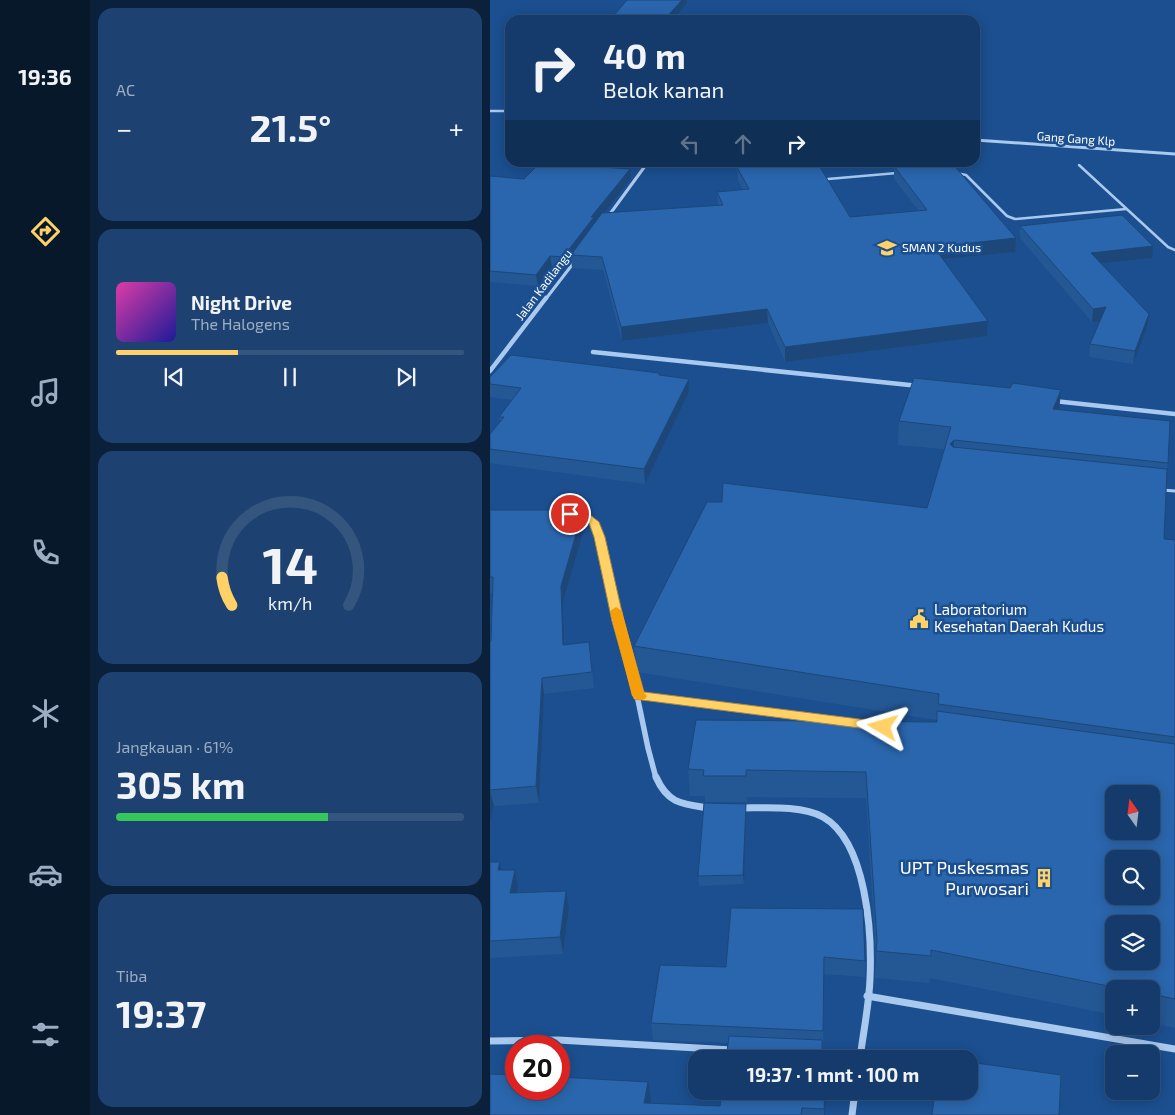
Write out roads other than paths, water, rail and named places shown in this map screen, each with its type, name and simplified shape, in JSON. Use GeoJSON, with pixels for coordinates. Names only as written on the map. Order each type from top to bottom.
{"type":"FeatureCollection","features":[{"type":"Feature","properties":{"kind":"street"},"geometry":{"type":"LineString","coordinates":[[490,112],[505,111]]}},
{"type":"Feature","properties":{"kind":"street","name":"Gang Gang Klp"},"geometry":{"type":"LineString","coordinates":[[980,140],[1175,154]]}},
{"type":"Feature","properties":{"kind":"street"},"geometry":{"type":"LineString","coordinates":[[606,220],[644,167]]}},
{"type":"Feature","properties":{"kind":"street","name":"Jalan Kadilangu"},"geometry":{"type":"LineString","coordinates":[[490,371],[577,259]]}},
{"type":"Feature","properties":{"kind":"street"},"geometry":{"type":"LineString","coordinates":[[593,352],[927,387]]}},
{"type":"Feature","properties":{"kind":"street"},"geometry":{"type":"LineString","coordinates":[[1046,400],[1175,414]]}},
{"type":"Feature","properties":{"kind":"street"},"geometry":{"type":"LineString","coordinates":[[570,514],[586,516],[594,522],[599,537],[618,621],[638,696],[648,749],[658,779],[666,795],[686,804],[713,809]]}},
{"type":"Feature","properties":{"kind":"street"},"geometry":{"type":"LineString","coordinates":[[730,808],[765,808],[822,816],[838,827],[846,838],[857,867],[867,913],[870,969],[861,1050]]}},
{"type":"Feature","properties":{"kind":"street"},"geometry":{"type":"LineString","coordinates":[[867,996],[1175,1049]]}},
{"type":"Feature","properties":{"kind":"street"},"geometry":{"type":"LineString","coordinates":[[490,1041],[558,1040],[723,1050]]}},
{"type":"Feature","properties":{"kind":"street"},"geometry":{"type":"LineString","coordinates":[[852,1115],[854,1100]]}},
{"type":"Feature","properties":{"kind":"lane"},"geometry":{"type":"LineString","coordinates":[[1079,165],[1168,247],[1175,250]]}},
{"type":"Feature","properties":{"kind":"lane"},"geometry":{"type":"LineString","coordinates":[[828,179],[903,173]]}},
{"type":"Feature","properties":{"kind":"lane"},"geometry":{"type":"LineString","coordinates":[[956,173],[966,175],[1007,216],[1015,219],[1126,209]]}},
{"type":"Feature","properties":{"kind":"lane"},"geometry":{"type":"LineString","coordinates":[[1156,489],[1175,491]]}},
{"type":"Feature","properties":{"kind":"lane"},"geometry":{"type":"LineString","coordinates":[[638,696],[851,723]]}},
{"type":"Feature","properties":{"kind":"place","name":"SMAN 2 Kudus"},"geometry":{"type":"Point","coordinates":[887,248]}},
{"type":"Feature","properties":{"kind":"place","name":"Laboratorium Kesehatan Daerah Kudus"},"geometry":{"type":"Point","coordinates":[919,619]}},
{"type":"Feature","properties":{"kind":"place","name":"UPT Puskesmas Purwosari"},"geometry":{"type":"Point","coordinates":[1044,878]}}]}
